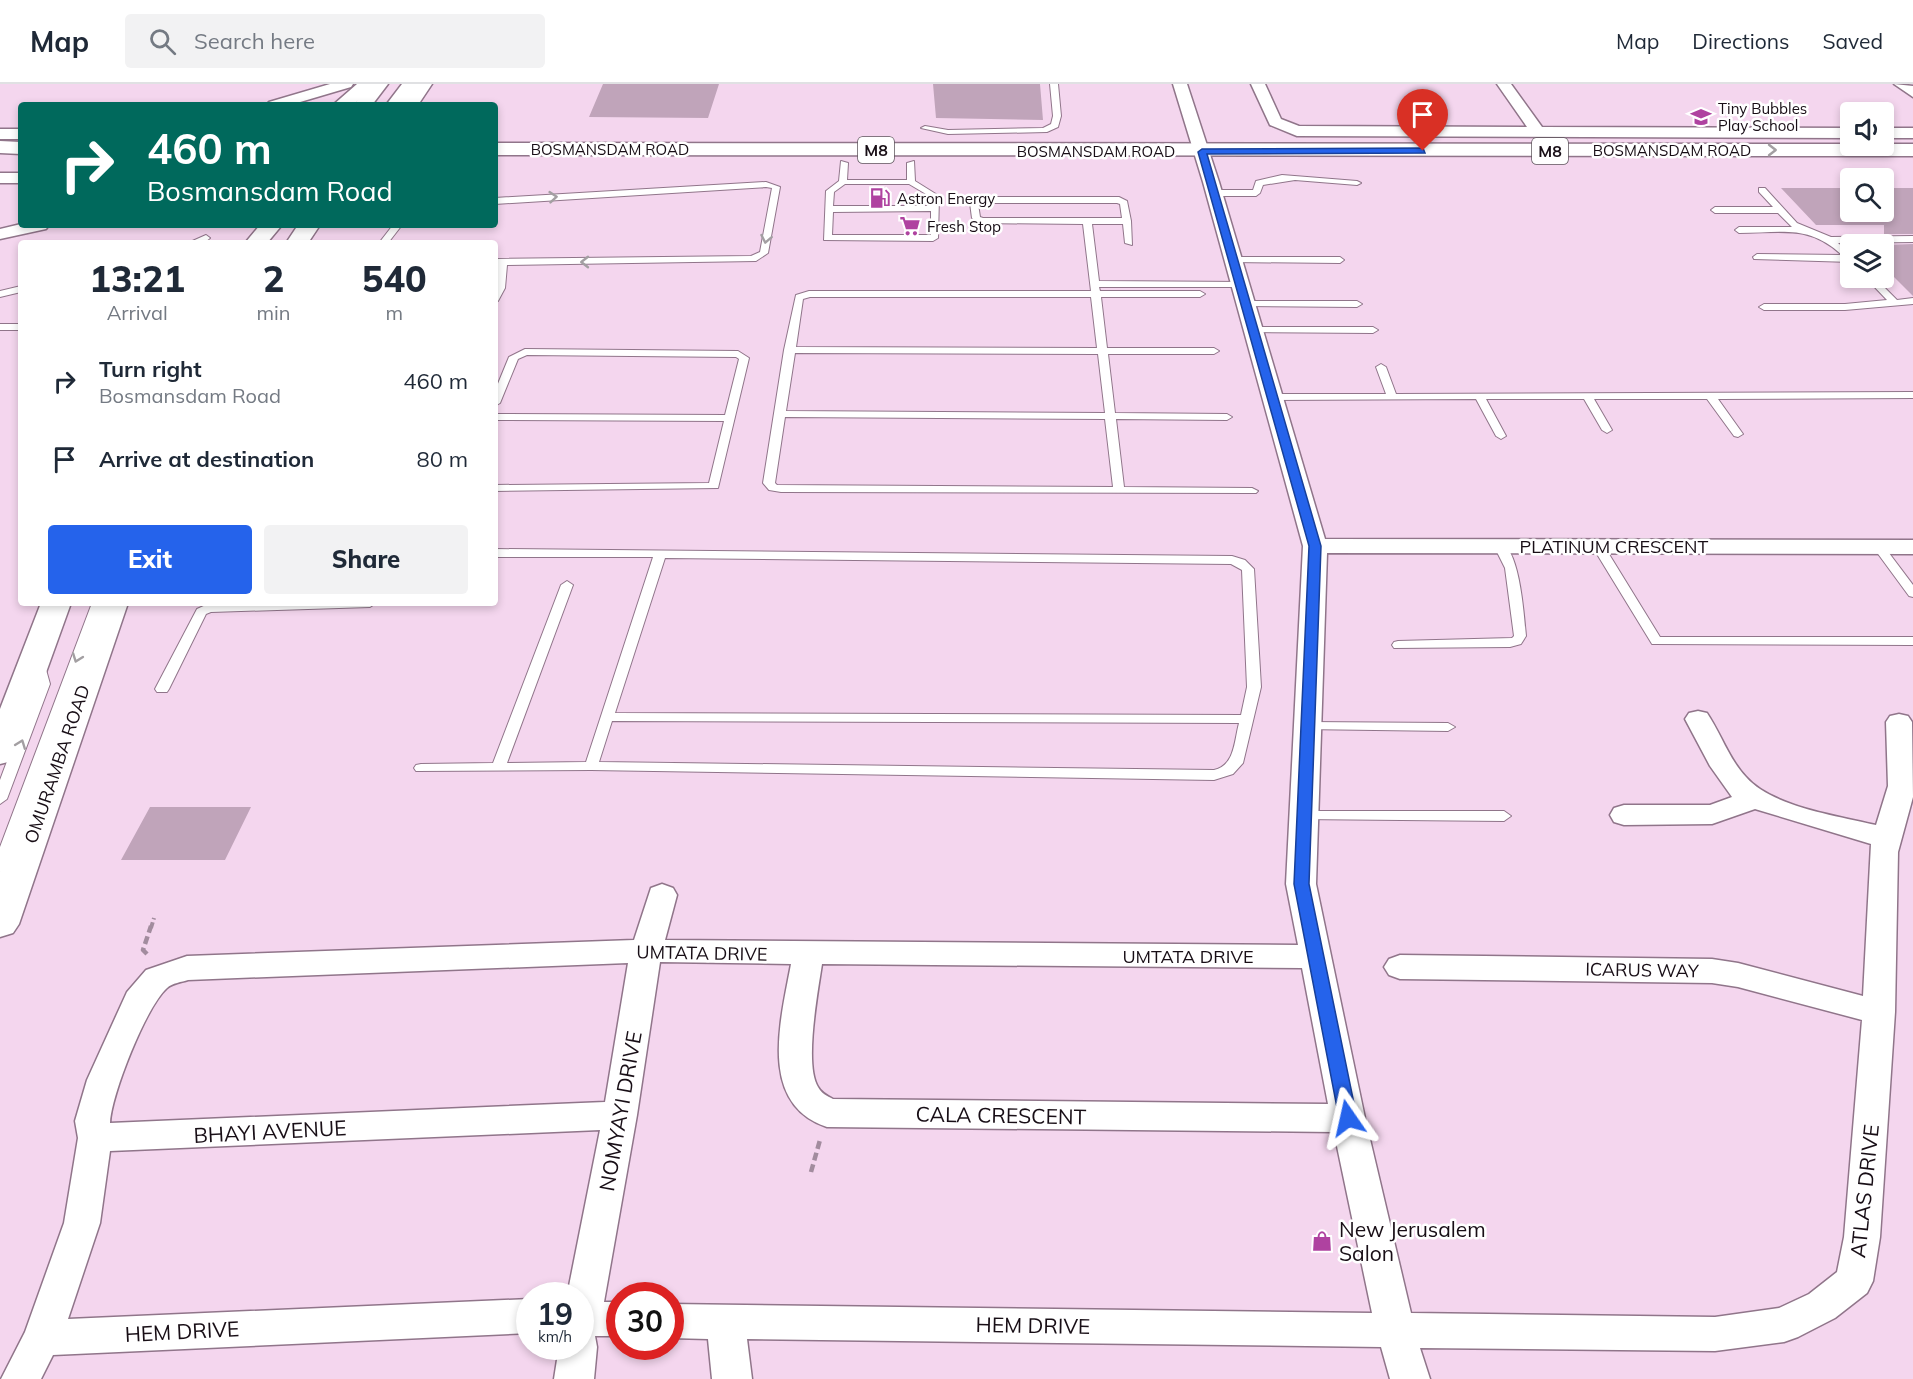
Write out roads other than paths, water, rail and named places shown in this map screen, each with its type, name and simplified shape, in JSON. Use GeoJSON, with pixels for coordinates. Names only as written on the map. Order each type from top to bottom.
{"type":"FeatureCollection","features":[{"type":"Feature","properties":{"kind":"main road"},"geometry":{"type":"LineString","coordinates":[[346,102],[368,84]]}},
{"type":"Feature","properties":{"kind":"main road"},"geometry":{"type":"LineString","coordinates":[[365,102],[380,84]]}},
{"type":"Feature","properties":{"kind":"main road"},"geometry":{"type":"LineString","coordinates":[[397,102],[411,84]]}},
{"type":"Feature","properties":{"kind":"main road"},"geometry":{"type":"LineString","coordinates":[[411,102],[423,84]]}},
{"type":"Feature","properties":{"kind":"main road"},"geometry":{"type":"LineString","coordinates":[[498,143],[594,149]]}},
{"type":"Feature","properties":{"kind":"main road"},"geometry":{"type":"LineString","coordinates":[[0,147],[18,148]]}},
{"type":"Feature","properties":{"kind":"main road","name":"BOSMANSDAM ROAD"},"geometry":{"type":"LineString","coordinates":[[498,149],[1913,165]]}},
{"type":"Feature","properties":{"kind":"main road","name":"BOSMANSDAM ROAD"},"geometry":{"type":"LineString","coordinates":[[498,163],[911,172],[1204,158],[1913,150]]}},
{"type":"Feature","properties":{"kind":"main road"},"geometry":{"type":"LineString","coordinates":[[0,161],[18,161]]}},
{"type":"Feature","properties":{"kind":"main road"},"geometry":{"type":"LineString","coordinates":[[0,753],[55,606]]}},
{"type":"Feature","properties":{"kind":"main road","name":"OMURAMBA ROAD"},"geometry":{"type":"LineString","coordinates":[[0,924],[112,606]]}},
{"type":"Feature","properties":{"kind":"street"},"geometry":{"type":"LineString","coordinates":[[284,102],[346,84]]}},
{"type":"Feature","properties":{"kind":"street"},"geometry":{"type":"LineString","coordinates":[[1180,84],[1215,193],[1315,546],[1301,884],[1348,1118],[1395,1328],[1410,1379]]}},
{"type":"Feature","properties":{"kind":"street"},"geometry":{"type":"LineString","coordinates":[[1258,84],[1275,122],[1297,131],[1840,133]]}},
{"type":"Feature","properties":{"kind":"street"},"geometry":{"type":"LineString","coordinates":[[1504,84],[1538,132]]}},
{"type":"Feature","properties":{"kind":"street"},"geometry":{"type":"LineString","coordinates":[[1901,84],[1913,93]]}},
{"type":"Feature","properties":{"kind":"street"},"geometry":{"type":"LineString","coordinates":[[1894,133],[1913,133]]}},
{"type":"Feature","properties":{"kind":"street"},"geometry":{"type":"LineString","coordinates":[[0,134],[18,134]]}},
{"type":"Feature","properties":{"kind":"street"},"geometry":{"type":"LineString","coordinates":[[0,178],[18,178]]}},
{"type":"Feature","properties":{"kind":"street"},"geometry":{"type":"LineString","coordinates":[[0,234],[27,228]]}},
{"type":"Feature","properties":{"kind":"street","name":"PLATINUM CRESCENT"},"geometry":{"type":"LineString","coordinates":[[1315,546],[1913,547]]}},
{"type":"Feature","properties":{"kind":"street"},"geometry":{"type":"LineString","coordinates":[[1698,718],[1735,782],[1755,799],[1887,838]]}},
{"type":"Feature","properties":{"kind":"street","name":"ATLAS DRIVE"},"geometry":{"type":"LineString","coordinates":[[1395,1328],[1715,1334],[1785,1325],[1822,1306],[1854,1281],[1862,1237],[1880,1012],[1882,852],[1907,788],[1899,722]]}},
{"type":"Feature","properties":{"kind":"street"},"geometry":{"type":"LineString","coordinates":[[1624,815],[1712,814],[1755,799]]}},
{"type":"Feature","properties":{"kind":"street","name":"NOMYAYI DRIVE"},"geometry":{"type":"LineString","coordinates":[[589,1282],[620,1115],[646,951],[662,895]]}},
{"type":"Feature","properties":{"kind":"street","name":"UMTATA DRIVE"},"geometry":{"type":"LineString","coordinates":[[95,1138],[92,1121],[104,1080],[138,1001],[157,978],[187,968],[646,951],[1316,957]]}},
{"type":"Feature","properties":{"kind":"street","name":"CALA CRESCENT"},"geometry":{"type":"LineString","coordinates":[[808,954],[796,1031],[799,1082],[808,1100],[827,1113],[1348,1118]]}},
{"type":"Feature","properties":{"kind":"street","name":"ICARUS WAY"},"geometry":{"type":"LineString","coordinates":[[1400,967],[1712,971],[1738,975],[1880,1012]]}},
{"type":"Feature","properties":{"kind":"street","name":"BHAYI AVENUE"},"geometry":{"type":"LineString","coordinates":[[95,1138],[620,1115]]}},
{"type":"Feature","properties":{"kind":"street"},"geometry":{"type":"LineString","coordinates":[[21,1379],[42,1338],[73,1255],[82,1223],[95,1138]]}},
{"type":"Feature","properties":{"kind":"street","name":"HEM DRIVE"},"geometry":{"type":"LineString","coordinates":[[42,1338],[516,1318]]}},
{"type":"Feature","properties":{"kind":"street","name":"HEM DRIVE"},"geometry":{"type":"LineString","coordinates":[[684,1321],[1395,1328]]}},
{"type":"Feature","properties":{"kind":"street"},"geometry":{"type":"LineString","coordinates":[[726,1322],[732,1379]]}},
{"type":"Feature","properties":{"kind":"street","name":"NOMYAYI DRIVE"},"geometry":{"type":"LineString","coordinates":[[574,1379],[576,1360]]}},
{"type":"Feature","properties":{"kind":"lane"},"geometry":{"type":"LineString","coordinates":[[925,128],[948,132],[1044,130],[1055,125],[1057,116],[1054,84]]}},
{"type":"Feature","properties":{"kind":"lane"},"geometry":{"type":"LineString","coordinates":[[844,172],[830,191],[827,238],[831,240],[931,239],[935,236],[936,208],[933,194],[911,172]]}},
{"type":"Feature","properties":{"kind":"lane"},"geometry":{"type":"LineString","coordinates":[[1215,193],[1256,193],[1259,183],[1272,179],[1322,179],[1357,183]]}},
{"type":"Feature","properties":{"kind":"lane"},"geometry":{"type":"LineString","coordinates":[[498,201],[765,184],[776,187],[764,253],[753,259],[499,262],[500,288],[498,292]]}},
{"type":"Feature","properties":{"kind":"lane"},"geometry":{"type":"LineString","coordinates":[[1762,190],[1803,230]]}},
{"type":"Feature","properties":{"kind":"lane"},"geometry":{"type":"LineString","coordinates":[[1127,221],[981,221],[976,218],[974,203],[983,200],[1119,200],[1124,202],[1127,221],[1129,243]]}},
{"type":"Feature","properties":{"kind":"lane"},"geometry":{"type":"LineString","coordinates":[[828,208],[936,208]]}},
{"type":"Feature","properties":{"kind":"lane"},"geometry":{"type":"LineString","coordinates":[[1715,210],[1780,210]]}},
{"type":"Feature","properties":{"kind":"lane"},"geometry":{"type":"LineString","coordinates":[[1086,221],[1119,489]]}},
{"type":"Feature","properties":{"kind":"lane"},"geometry":{"type":"LineString","coordinates":[[386,240],[396,228]]}},
{"type":"Feature","properties":{"kind":"lane"},"geometry":{"type":"LineString","coordinates":[[1739,230],[1803,230],[1830,240],[1840,249]]}},
{"type":"Feature","properties":{"kind":"lane"},"geometry":{"type":"LineString","coordinates":[[200,240],[206,238]]}},
{"type":"Feature","properties":{"kind":"lane"},"geometry":{"type":"LineString","coordinates":[[1830,240],[1913,239]]}},
{"type":"Feature","properties":{"kind":"lane"},"geometry":{"type":"LineString","coordinates":[[1757,257],[1840,258]]}},
{"type":"Feature","properties":{"kind":"lane"},"geometry":{"type":"LineString","coordinates":[[1252,491],[773,488],[769,483],[797,298],[809,294],[1240,281],[1340,260]]}},
{"type":"Feature","properties":{"kind":"lane"},"geometry":{"type":"LineString","coordinates":[[1240,281],[1357,303]]}},
{"type":"Feature","properties":{"kind":"lane"},"geometry":{"type":"LineString","coordinates":[[1093,285],[1200,294]]}},
{"type":"Feature","properties":{"kind":"lane"},"geometry":{"type":"LineString","coordinates":[[1880,288],[1894,302]]}},
{"type":"Feature","properties":{"kind":"lane"},"geometry":{"type":"LineString","coordinates":[[0,294],[18,290]]}},
{"type":"Feature","properties":{"kind":"lane"},"geometry":{"type":"LineString","coordinates":[[1764,307],[1845,307],[1913,302]]}},
{"type":"Feature","properties":{"kind":"lane"},"geometry":{"type":"LineString","coordinates":[[0,327],[18,327]]}},
{"type":"Feature","properties":{"kind":"lane"},"geometry":{"type":"LineString","coordinates":[[1254,330],[1373,330]]}},
{"type":"Feature","properties":{"kind":"lane"},"geometry":{"type":"LineString","coordinates":[[789,350],[1214,351]]}},
{"type":"Feature","properties":{"kind":"lane"},"geometry":{"type":"LineString","coordinates":[[498,396],[514,357],[525,352],[738,354],[744,358],[714,486],[498,488]]}},
{"type":"Feature","properties":{"kind":"lane"},"geometry":{"type":"LineString","coordinates":[[1381,367],[1392,397]]}},
{"type":"Feature","properties":{"kind":"lane"},"geometry":{"type":"LineString","coordinates":[[1273,397],[1913,394]]}},
{"type":"Feature","properties":{"kind":"lane"},"geometry":{"type":"LineString","coordinates":[[1710,395],[1738,434]]}},
{"type":"Feature","properties":{"kind":"lane"},"geometry":{"type":"LineString","coordinates":[[1479,396],[1501,436]]}},
{"type":"Feature","properties":{"kind":"lane"},"geometry":{"type":"LineString","coordinates":[[1587,396],[1607,430]]}},
{"type":"Feature","properties":{"kind":"lane"},"geometry":{"type":"LineString","coordinates":[[779,414],[1227,417]]}},
{"type":"Feature","properties":{"kind":"lane"},"geometry":{"type":"LineString","coordinates":[[498,417],[730,418]]}},
{"type":"Feature","properties":{"kind":"lane"},"geometry":{"type":"LineString","coordinates":[[1398,645],[1510,644],[1517,641],[1520,636],[1511,568],[1500,546]]}},
{"type":"Feature","properties":{"kind":"lane"},"geometry":{"type":"LineString","coordinates":[[1598,546],[1656,641],[1913,641]]}},
{"type":"Feature","properties":{"kind":"lane"},"geometry":{"type":"LineString","coordinates":[[1879,547],[1913,592]]}},
{"type":"Feature","properties":{"kind":"lane"},"geometry":{"type":"LineString","coordinates":[[420,768],[591,766],[1214,775],[1228,771],[1236,763],[1254,687],[1248,569],[1232,560],[498,553]]}},
{"type":"Feature","properties":{"kind":"lane"},"geometry":{"type":"LineString","coordinates":[[591,766],[660,554]]}},
{"type":"Feature","properties":{"kind":"lane"},"geometry":{"type":"LineString","coordinates":[[498,767],[567,585]]}},
{"type":"Feature","properties":{"kind":"lane"},"geometry":{"type":"LineString","coordinates":[[0,867],[97,606]]}},
{"type":"Feature","properties":{"kind":"lane"},"geometry":{"type":"LineString","coordinates":[[162,689],[201,612],[216,606]]}},
{"type":"Feature","properties":{"kind":"lane"},"geometry":{"type":"LineString","coordinates":[[0,799],[43,684],[42,669],[35,660]]}},
{"type":"Feature","properties":{"kind":"lane"},"geometry":{"type":"LineString","coordinates":[[606,717],[1246,719]]}},
{"type":"Feature","properties":{"kind":"lane"},"geometry":{"type":"LineString","coordinates":[[1307,726],[1448,727]]}},
{"type":"Feature","properties":{"kind":"lane"},"geometry":{"type":"LineString","coordinates":[[1304,816],[1504,816]]}},
{"type":"Feature","properties":{"kind":"place","name":"Tiny Bubbles Play School"},"geometry":{"type":"Point","coordinates":[1701,117]}},
{"type":"Feature","properties":{"kind":"place","name":"Astron Energy"},"geometry":{"type":"Point","coordinates":[880,198]}},
{"type":"Feature","properties":{"kind":"place","name":"Fresh Stop"},"geometry":{"type":"Point","coordinates":[910,226]}},
{"type":"Feature","properties":{"kind":"place","name":"New Jerusalem Salon"},"geometry":{"type":"Point","coordinates":[1322,1241]}}]}
